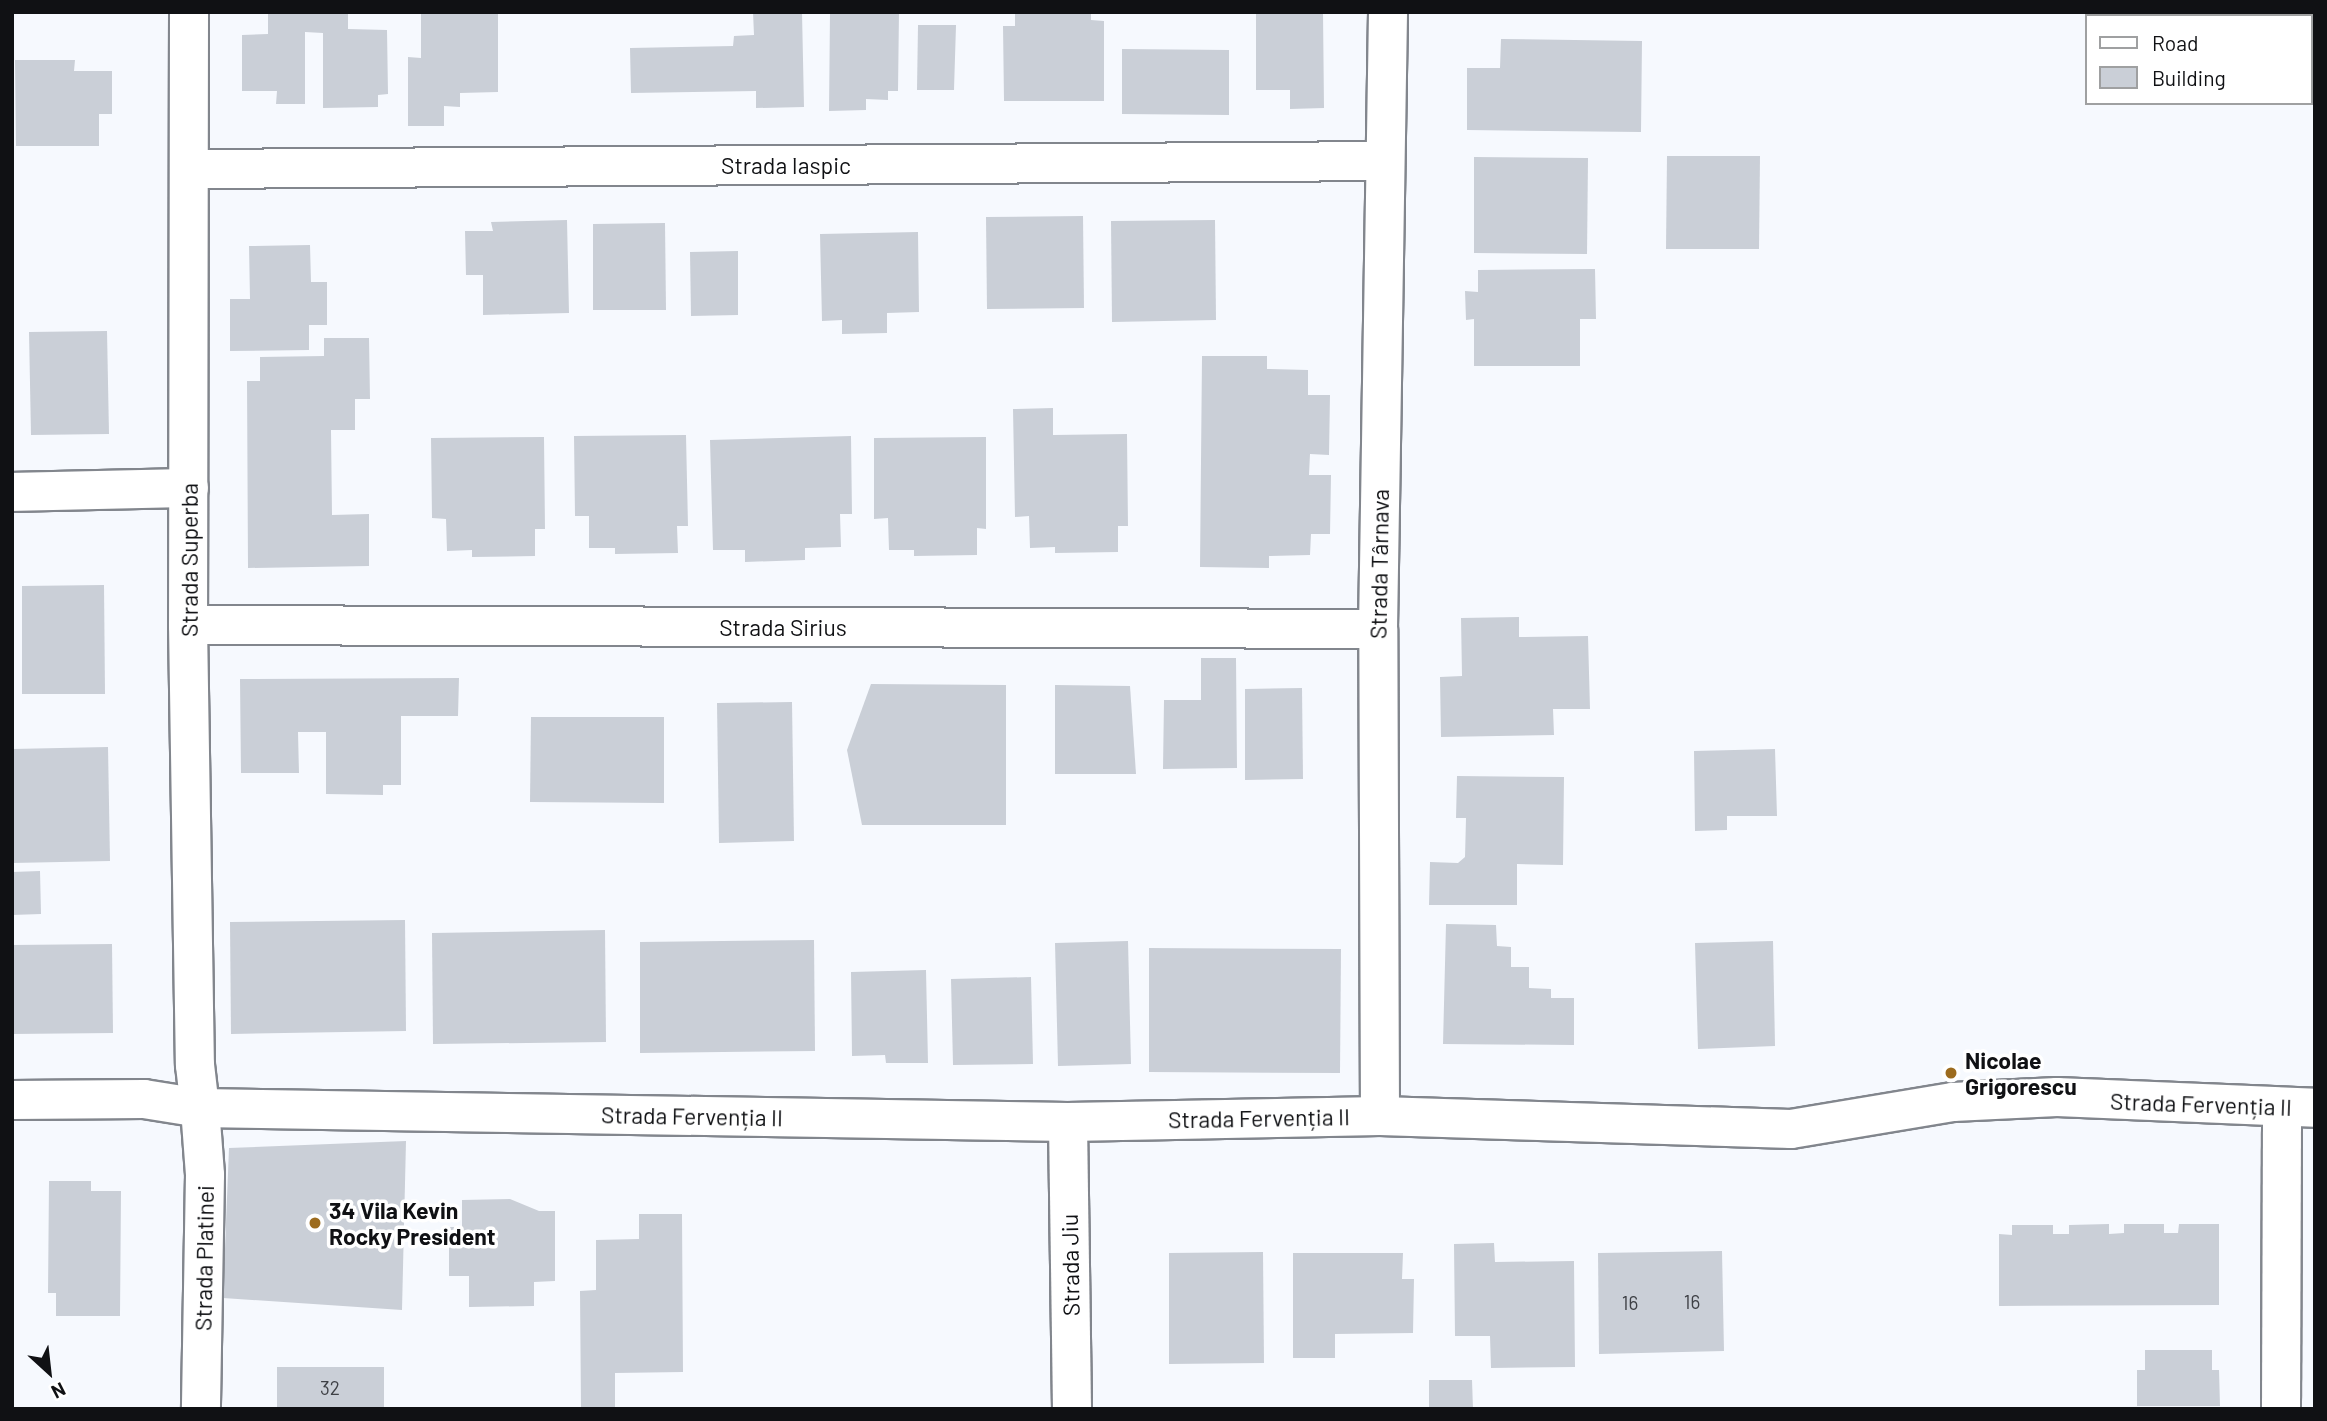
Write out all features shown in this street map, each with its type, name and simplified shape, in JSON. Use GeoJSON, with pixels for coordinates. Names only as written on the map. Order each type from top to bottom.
{"type":"FeatureCollection","features":[{"type":"Feature","properties":{"kind":"street","name":"Strada Superba"},"geometry":{"type":"LineString","coordinates":[[189,12],[188,625],[195,1065],[200,1108]]}},
{"type":"Feature","properties":{"kind":"street","name":"Strada Târnava"},"geometry":{"type":"LineString","coordinates":[[1380,1116],[1378,629],[1383,161],[1388,12]]}},
{"type":"Feature","properties":{"kind":"street","name":"Strada Iaspic"},"geometry":{"type":"LineString","coordinates":[[189,169],[1383,161]]}},
{"type":"Feature","properties":{"kind":"street"},"geometry":{"type":"LineString","coordinates":[[12,492],[189,488]]}},
{"type":"Feature","properties":{"kind":"street","name":"Strada Sirius"},"geometry":{"type":"LineString","coordinates":[[188,625],[1378,629]]}},
{"type":"Feature","properties":{"kind":"street","name":"Strada Fervenția II"},"geometry":{"type":"LineString","coordinates":[[12,1100],[144,1099],[200,1108],[1068,1122],[1380,1116],[1791,1129],[1953,1102],[2057,1097],[2298,1108]]}},
{"type":"Feature","properties":{"kind":"street","name":"Strada Platinei"},"geometry":{"type":"LineString","coordinates":[[200,1108],[205,1175],[201,1409]]}},
{"type":"Feature","properties":{"kind":"street"},"geometry":{"type":"LineString","coordinates":[[2281,1409],[2298,1108]]}},
{"type":"Feature","properties":{"kind":"street","name":"Strada Jiu"},"geometry":{"type":"LineString","coordinates":[[1068,1122],[1072,1409]]}},
{"type":"Feature","properties":{"kind":"building"},"geometry":{"type":"Polygon","coordinates":[[[268,12],[348,12],[348,29],[387,30],[388,94],[378,95],[378,107],[323,108],[323,33],[305,32],[305,104],[276,104],[277,91],[242,91],[242,35],[268,34],[268,12]]]}},
{"type":"Feature","properties":{"kind":"building"},"geometry":{"type":"Polygon","coordinates":[[[421,12],[498,12],[498,92],[460,93],[460,107],[444,106],[444,126],[408,126],[408,57],[421,58],[421,12]]]}},
{"type":"Feature","properties":{"kind":"building"},"geometry":{"type":"Polygon","coordinates":[[[753,12],[802,12],[804,107],[756,108],[756,91],[631,93],[630,48],[733,46],[734,36],[754,35],[753,12]]]}},
{"type":"Feature","properties":{"kind":"building"},"geometry":{"type":"Polygon","coordinates":[[[830,12],[899,12],[898,91],[888,91],[888,100],[866,99],[866,110],[829,111],[830,12]]]}},
{"type":"Feature","properties":{"kind":"building"},"geometry":{"type":"Polygon","coordinates":[[[1015,12],[1091,12],[1091,20],[1104,21],[1104,101],[1004,101],[1003,26],[1015,26],[1015,12]]]}},
{"type":"Feature","properties":{"kind":"building"},"geometry":{"type":"Polygon","coordinates":[[[1256,12],[1323,12],[1324,108],[1290,109],[1290,90],[1256,90],[1256,12]]]}},
{"type":"Feature","properties":{"kind":"building"},"geometry":{"type":"Polygon","coordinates":[[[918,25],[956,25],[954,90],[917,90],[918,25]]]}},
{"type":"Feature","properties":{"kind":"building"},"geometry":{"type":"Polygon","coordinates":[[[1501,39],[1642,41],[1641,132],[1467,130],[1467,68],[1500,68],[1501,39]]]}},
{"type":"Feature","properties":{"kind":"building"},"geometry":{"type":"Polygon","coordinates":[[[1122,49],[1229,50],[1229,115],[1122,114],[1122,49]]]}},
{"type":"Feature","properties":{"kind":"building"},"geometry":{"type":"Polygon","coordinates":[[[15,60],[75,60],[74,71],[112,71],[112,114],[99,114],[99,146],[16,146],[15,60]]]}},
{"type":"Feature","properties":{"kind":"building"},"geometry":{"type":"Polygon","coordinates":[[[1667,156],[1760,156],[1759,249],[1666,249],[1667,156]]]}},
{"type":"Feature","properties":{"kind":"building"},"geometry":{"type":"Polygon","coordinates":[[[1474,157],[1588,158],[1587,254],[1474,253],[1474,157]]]}},
{"type":"Feature","properties":{"kind":"building"},"geometry":{"type":"Polygon","coordinates":[[[1083,216],[1084,308],[987,309],[986,217],[1083,216]]]}},
{"type":"Feature","properties":{"kind":"building"},"geometry":{"type":"Polygon","coordinates":[[[567,220],[569,313],[483,315],[483,275],[466,275],[465,231],[493,231],[491,222],[567,220]]]}},
{"type":"Feature","properties":{"kind":"building"},"geometry":{"type":"Polygon","coordinates":[[[1215,220],[1216,320],[1112,322],[1111,221],[1215,220]]]}},
{"type":"Feature","properties":{"kind":"building"},"geometry":{"type":"Polygon","coordinates":[[[665,223],[666,310],[593,310],[593,224],[665,223]]]}},
{"type":"Feature","properties":{"kind":"building"},"geometry":{"type":"Polygon","coordinates":[[[918,232],[919,312],[887,313],[887,333],[842,334],[842,320],[822,321],[820,234],[918,232]]]}},
{"type":"Feature","properties":{"kind":"building"},"geometry":{"type":"Polygon","coordinates":[[[310,245],[311,282],[327,282],[327,325],[309,325],[309,350],[230,351],[230,299],[250,299],[249,246],[310,245]]]}},
{"type":"Feature","properties":{"kind":"building"},"geometry":{"type":"Polygon","coordinates":[[[738,251],[738,315],[691,316],[690,252],[738,251]]]}},
{"type":"Feature","properties":{"kind":"building"},"geometry":{"type":"Polygon","coordinates":[[[1595,269],[1596,319],[1580,319],[1580,366],[1474,366],[1474,319],[1466,320],[1465,291],[1478,292],[1478,270],[1595,269]]]}},
{"type":"Feature","properties":{"kind":"building"},"geometry":{"type":"Polygon","coordinates":[[[107,331],[109,434],[31,435],[29,332],[107,331]]]}},
{"type":"Feature","properties":{"kind":"building"},"geometry":{"type":"Polygon","coordinates":[[[324,338],[369,338],[370,399],[355,399],[355,430],[331,430],[332,515],[369,514],[369,566],[248,568],[247,381],[260,381],[260,357],[324,356],[324,338]]]}},
{"type":"Feature","properties":{"kind":"building"},"geometry":{"type":"Polygon","coordinates":[[[1202,356],[1267,356],[1267,369],[1308,370],[1308,395],[1330,395],[1329,455],[1310,454],[1309,475],[1331,475],[1330,534],[1311,534],[1310,555],[1269,556],[1269,568],[1200,567],[1202,356]]]}},
{"type":"Feature","properties":{"kind":"building"},"geometry":{"type":"Polygon","coordinates":[[[1053,408],[1053,435],[1127,434],[1128,526],[1118,526],[1118,552],[1055,553],[1055,547],[1030,548],[1029,516],[1015,517],[1013,409],[1053,408]]]}},
{"type":"Feature","properties":{"kind":"building"},"geometry":{"type":"Polygon","coordinates":[[[686,435],[688,526],[677,526],[678,553],[615,554],[615,548],[589,548],[589,516],[575,516],[574,436],[686,435]]]}},
{"type":"Feature","properties":{"kind":"building"},"geometry":{"type":"Polygon","coordinates":[[[851,436],[852,514],[840,514],[841,547],[805,548],[805,560],[745,562],[745,550],[713,550],[710,440],[851,436]]]}},
{"type":"Feature","properties":{"kind":"building"},"geometry":{"type":"Polygon","coordinates":[[[544,437],[545,529],[535,529],[535,556],[472,557],[472,550],[447,551],[446,519],[432,518],[431,438],[544,437]]]}},
{"type":"Feature","properties":{"kind":"building"},"geometry":{"type":"Polygon","coordinates":[[[986,437],[986,529],[977,528],[977,555],[914,556],[914,550],[889,550],[888,518],[874,519],[874,438],[986,437]]]}},
{"type":"Feature","properties":{"kind":"building"},"geometry":{"type":"Polygon","coordinates":[[[104,585],[105,694],[22,694],[22,586],[104,585]]]}},
{"type":"Feature","properties":{"kind":"building"},"geometry":{"type":"Polygon","coordinates":[[[1519,617],[1519,637],[1588,636],[1590,709],[1553,709],[1554,735],[1441,737],[1440,677],[1462,676],[1461,618],[1519,617]]]}},
{"type":"Feature","properties":{"kind":"building"},"geometry":{"type":"Polygon","coordinates":[[[1201,658],[1236,658],[1237,768],[1163,769],[1164,700],[1201,700],[1201,658]]]}},
{"type":"Feature","properties":{"kind":"building"},"geometry":{"type":"Polygon","coordinates":[[[459,678],[458,716],[401,716],[401,785],[383,785],[383,795],[326,794],[326,732],[298,732],[299,773],[241,773],[240,679],[459,678]]]}},
{"type":"Feature","properties":{"kind":"building"},"geometry":{"type":"Polygon","coordinates":[[[871,684],[1006,685],[1006,825],[862,825],[847,750],[871,684]]]}},
{"type":"Feature","properties":{"kind":"building"},"geometry":{"type":"Polygon","coordinates":[[[1055,685],[1130,686],[1136,774],[1055,774],[1055,685]]]}},
{"type":"Feature","properties":{"kind":"building"},"geometry":{"type":"Polygon","coordinates":[[[1302,688],[1303,779],[1245,780],[1245,689],[1302,688]]]}},
{"type":"Feature","properties":{"kind":"building"},"geometry":{"type":"Polygon","coordinates":[[[792,702],[794,841],[719,843],[717,703],[792,702]]]}},
{"type":"Feature","properties":{"kind":"building"},"geometry":{"type":"Polygon","coordinates":[[[531,717],[664,717],[664,803],[530,802],[531,717]]]}},
{"type":"Feature","properties":{"kind":"building"},"geometry":{"type":"Polygon","coordinates":[[[108,747],[110,861],[12,863],[12,749],[108,747]]]}},
{"type":"Feature","properties":{"kind":"building"},"geometry":{"type":"Polygon","coordinates":[[[1775,749],[1777,816],[1727,816],[1727,830],[1695,831],[1694,751],[1775,749]]]}},
{"type":"Feature","properties":{"kind":"building"},"geometry":{"type":"Polygon","coordinates":[[[1457,776],[1564,777],[1563,865],[1517,864],[1517,905],[1429,905],[1430,862],[1458,863],[1465,857],[1466,818],[1456,818],[1457,776]]]}},
{"type":"Feature","properties":{"kind":"building"},"geometry":{"type":"Polygon","coordinates":[[[40,871],[41,914],[12,915],[12,872],[40,871]]]}},
{"type":"Feature","properties":{"kind":"building"},"geometry":{"type":"Polygon","coordinates":[[[405,920],[406,1031],[231,1034],[230,922],[405,920]]]}},
{"type":"Feature","properties":{"kind":"building"},"geometry":{"type":"Polygon","coordinates":[[[1446,924],[1496,925],[1497,946],[1511,947],[1511,967],[1529,967],[1529,988],[1551,989],[1551,998],[1574,998],[1574,1045],[1443,1044],[1446,924]]]}},
{"type":"Feature","properties":{"kind":"building"},"geometry":{"type":"Polygon","coordinates":[[[605,930],[606,1042],[433,1044],[432,933],[605,930]]]}},
{"type":"Feature","properties":{"kind":"building"},"geometry":{"type":"Polygon","coordinates":[[[814,940],[815,1051],[640,1053],[640,942],[814,940]]]}},
{"type":"Feature","properties":{"kind":"building"},"geometry":{"type":"Polygon","coordinates":[[[1128,941],[1131,1064],[1058,1066],[1055,943],[1128,941]]]}},
{"type":"Feature","properties":{"kind":"building"},"geometry":{"type":"Polygon","coordinates":[[[1773,941],[1775,1046],[1698,1049],[1695,943],[1773,941]]]}},
{"type":"Feature","properties":{"kind":"building"},"geometry":{"type":"Polygon","coordinates":[[[112,944],[113,1033],[12,1034],[12,945],[112,944]]]}},
{"type":"Feature","properties":{"kind":"building"},"geometry":{"type":"Polygon","coordinates":[[[1149,948],[1341,949],[1340,1073],[1149,1072],[1149,948]]]}},
{"type":"Feature","properties":{"kind":"building"},"geometry":{"type":"Polygon","coordinates":[[[926,970],[928,1063],[886,1063],[885,1055],[852,1056],[851,972],[926,970]]]}},
{"type":"Feature","properties":{"kind":"building"},"geometry":{"type":"Polygon","coordinates":[[[1031,977],[1033,1064],[953,1065],[951,979],[1031,977]]]}},
{"type":"Feature","properties":{"kind":"building","name":"34 Vila Kevin Rocky President"},"geometry":{"type":"Polygon","coordinates":[[[406,1141],[402,1310],[223,1298],[229,1148],[406,1141]]]}},
{"type":"Feature","properties":{"kind":"building"},"geometry":{"type":"Polygon","coordinates":[[[49,1181],[91,1181],[91,1191],[121,1191],[120,1316],[56,1316],[56,1293],[48,1293],[49,1181]]]}},
{"type":"Feature","properties":{"kind":"building"},"geometry":{"type":"Polygon","coordinates":[[[510,1199],[539,1211],[555,1211],[555,1281],[534,1282],[534,1306],[469,1307],[469,1276],[449,1276],[449,1227],[462,1227],[462,1200],[510,1199]]]}},
{"type":"Feature","properties":{"kind":"building"},"geometry":{"type":"Polygon","coordinates":[[[639,1214],[682,1214],[683,1372],[615,1373],[615,1409],[581,1409],[580,1291],[596,1290],[596,1240],[639,1239],[639,1214]]]}},
{"type":"Feature","properties":{"kind":"building"},"geometry":{"type":"Polygon","coordinates":[[[2109,1224],[2109,1234],[2124,1233],[2124,1224],[2164,1224],[2164,1233],[2178,1233],[2179,1224],[2219,1224],[2219,1305],[1999,1306],[1999,1234],[2012,1235],[2012,1225],[2053,1225],[2053,1234],[2069,1234],[2069,1225],[2109,1224]]]}},
{"type":"Feature","properties":{"kind":"building"},"geometry":{"type":"Polygon","coordinates":[[[1494,1243],[1495,1262],[1574,1261],[1575,1367],[1491,1368],[1490,1336],[1455,1336],[1454,1244],[1494,1243]]]}},
{"type":"Feature","properties":{"kind":"building"},"geometry":{"type":"Polygon","coordinates":[[[1722,1251],[1724,1351],[1599,1354],[1598,1253],[1722,1251]]]}},
{"type":"Feature","properties":{"kind":"building"},"geometry":{"type":"Polygon","coordinates":[[[1263,1252],[1264,1363],[1169,1364],[1169,1253],[1263,1252]]]}},
{"type":"Feature","properties":{"kind":"building"},"geometry":{"type":"Polygon","coordinates":[[[1293,1253],[1403,1253],[1402,1279],[1414,1279],[1413,1333],[1335,1334],[1335,1358],[1293,1358],[1293,1253]]]}},
{"type":"Feature","properties":{"kind":"building"},"geometry":{"type":"Polygon","coordinates":[[[2145,1350],[2212,1350],[2212,1370],[2219,1370],[2220,1406],[2137,1406],[2137,1370],[2145,1370],[2145,1350]]]}},
{"type":"Feature","properties":{"kind":"building"},"geometry":{"type":"Polygon","coordinates":[[[277,1367],[384,1367],[384,1409],[277,1409],[277,1367]]]}},
{"type":"Feature","properties":{"kind":"building"},"geometry":{"type":"Polygon","coordinates":[[[1429,1380],[1472,1380],[1473,1409],[1429,1409],[1429,1380]]]}},
{"type":"Feature","properties":{"kind":"place","name":"Nicolae Grigorescu"},"geometry":{"type":"Point","coordinates":[1951,1073]}},
{"type":"Feature","properties":{"kind":"place","name":"34 Vila Kevin Rocky President"},"geometry":{"type":"Point","coordinates":[315,1223]}}]}
